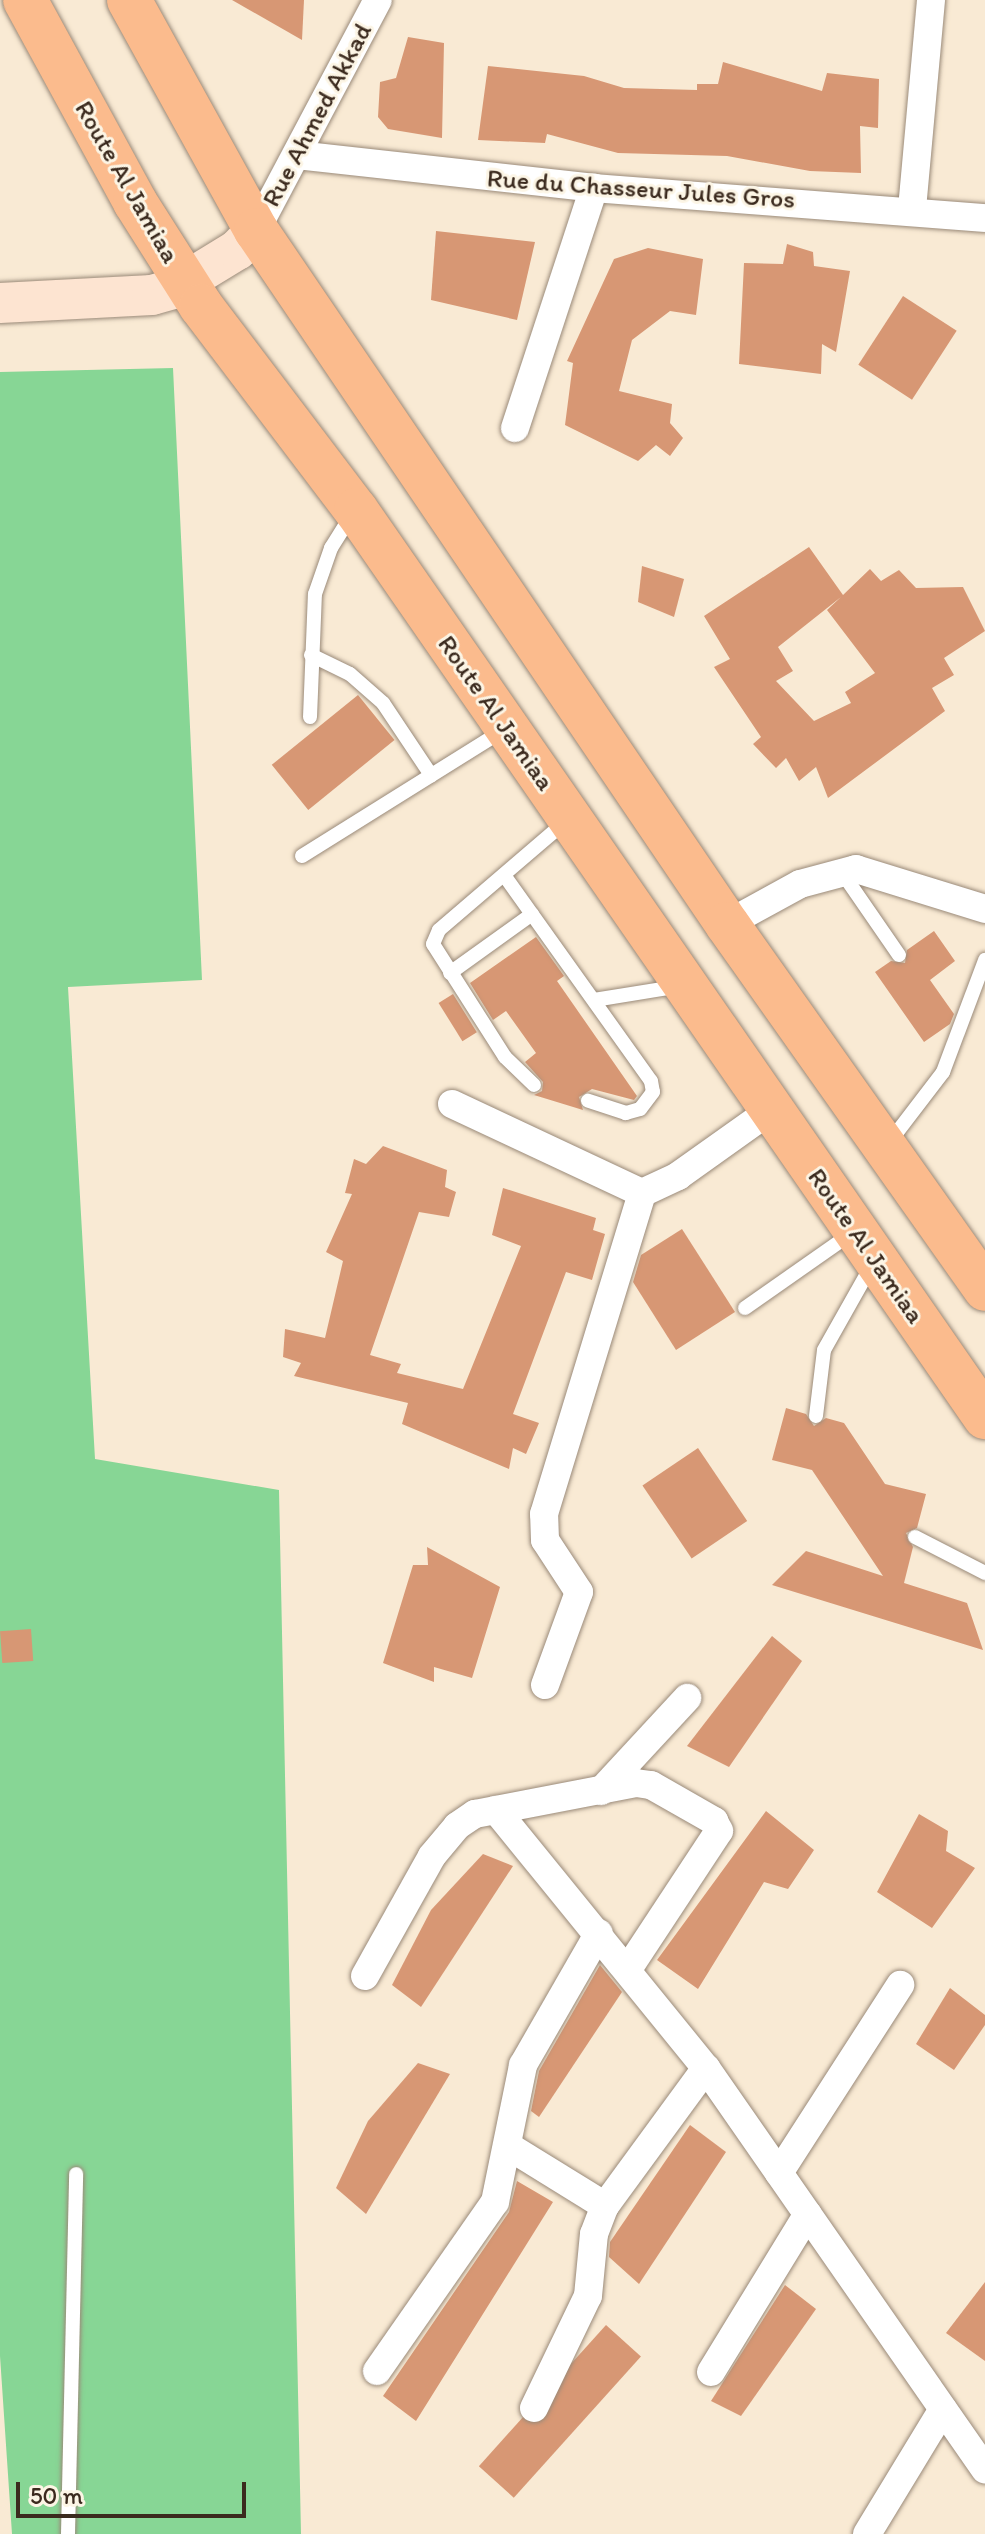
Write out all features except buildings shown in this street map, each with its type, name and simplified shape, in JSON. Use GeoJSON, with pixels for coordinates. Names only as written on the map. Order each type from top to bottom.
{"type":"FeatureCollection","features":[{"type":"Feature","properties":{"kind":"main road","name":"Route Al Jamiaa"},"geometry":{"type":"LineString","coordinates":[[25,0],[135,202],[185,282],[356,510],[985,1417]]}},
{"type":"Feature","properties":{"kind":"main road"},"geometry":{"type":"LineString","coordinates":[[129,0],[256,230],[727,924],[985,1289]]}},
{"type":"Feature","properties":{"kind":"street","name":"Rue Ahmed Akkad"},"geometry":{"type":"LineString","coordinates":[[256,230],[378,0]]}},
{"type":"Feature","properties":{"kind":"street"},"geometry":{"type":"LineString","coordinates":[[912,209],[931,0]]}},
{"type":"Feature","properties":{"kind":"street","name":"Rue du Chasseur Jules Gros"},"geometry":{"type":"LineString","coordinates":[[297,155],[594,188],[912,209],[985,218]]}},
{"type":"Feature","properties":{"kind":"street"},"geometry":{"type":"LineString","coordinates":[[515,428],[594,188]]}},
{"type":"Feature","properties":{"kind":"street"},"geometry":{"type":"LineString","coordinates":[[0,303],[152,295],[185,282],[237,250],[256,230]]}},
{"type":"Feature","properties":{"kind":"street"},"geometry":{"type":"LineString","coordinates":[[727,924],[800,884],[841,871],[873,872],[985,909]]}},
{"type":"Feature","properties":{"kind":"street"},"geometry":{"type":"LineString","coordinates":[[452,1104],[642,1193]]}},
{"type":"Feature","properties":{"kind":"street"},"geometry":{"type":"LineString","coordinates":[[545,1685],[579,1592],[545,1540],[544,1514],[642,1193],[678,1176],[771,1110]]}},
{"type":"Feature","properties":{"kind":"street"},"geometry":{"type":"LineString","coordinates":[[599,1793],[687,1698]]}},
{"type":"Feature","properties":{"kind":"street"},"geometry":{"type":"LineString","coordinates":[[365,1976],[432,1856],[457,1826],[475,1814],[599,1793],[636,1783],[651,1785],[714,1821],[719,1831],[628,1969]]}},
{"type":"Feature","properties":{"kind":"street"},"geometry":{"type":"LineString","coordinates":[[496,1810],[706,2068],[985,2470]]}},
{"type":"Feature","properties":{"kind":"street"},"geometry":{"type":"LineString","coordinates":[[377,2371],[495,2202],[508,2146],[509,2115],[523,2065],[599,1933]]}},
{"type":"Feature","properties":{"kind":"street"},"geometry":{"type":"LineString","coordinates":[[779,2173],[900,1985]]}},
{"type":"Feature","properties":{"kind":"street"},"geometry":{"type":"LineString","coordinates":[[534,2408],[588,2296],[594,2234],[605,2206],[706,2068]]}},
{"type":"Feature","properties":{"kind":"street"},"geometry":{"type":"LineString","coordinates":[[508,2146],[605,2206]]}},
{"type":"Feature","properties":{"kind":"street"},"geometry":{"type":"LineString","coordinates":[[711,2372],[808,2214]]}},
{"type":"Feature","properties":{"kind":"street"},"geometry":{"type":"LineString","coordinates":[[867,2534],[943,2409]]}},
{"type":"Feature","properties":{"kind":"lane"},"geometry":{"type":"LineString","coordinates":[[310,717],[311,655],[321,571],[356,510]]}},
{"type":"Feature","properties":{"kind":"lane"},"geometry":{"type":"LineString","coordinates":[[311,655],[350,674],[383,703],[431,775]]}},
{"type":"Feature","properties":{"kind":"lane"},"geometry":{"type":"LineString","coordinates":[[302,856],[507,728]]}},
{"type":"Feature","properties":{"kind":"lane"},"geometry":{"type":"LineString","coordinates":[[534,1085],[505,1057],[450,973],[433,944],[434,936],[569,818]]}},
{"type":"Feature","properties":{"kind":"lane"},"geometry":{"type":"LineString","coordinates":[[841,871],[899,955]]}},
{"type":"Feature","properties":{"kind":"lane"},"geometry":{"type":"LineString","coordinates":[[504,875],[646,1071],[653,1092],[640,1109],[626,1113],[588,1101]]}},
{"type":"Feature","properties":{"kind":"lane"},"geometry":{"type":"LineString","coordinates":[[450,973],[532,914]]}},
{"type":"Feature","properties":{"kind":"lane"},"geometry":{"type":"LineString","coordinates":[[885,1147],[932,1088],[952,1031],[985,960]]}},
{"type":"Feature","properties":{"kind":"lane"},"geometry":{"type":"LineString","coordinates":[[594,1000],[684,985]]}},
{"type":"Feature","properties":{"kind":"lane"},"geometry":{"type":"LineString","coordinates":[[745,1308],[865,1245]]}},
{"type":"Feature","properties":{"kind":"lane"},"geometry":{"type":"LineString","coordinates":[[816,1416],[824,1350],[865,1245]]}},
{"type":"Feature","properties":{"kind":"lane"},"geometry":{"type":"LineString","coordinates":[[915,1537],[985,1573]]}},
{"type":"Feature","properties":{"kind":"lane"},"geometry":{"type":"LineString","coordinates":[[68,2534],[76,2174]]}},
{"type":"Feature","properties":{"kind":"green space"},"geometry":{"type":"Polygon","coordinates":[[[173,368],[202,980],[68,987],[95,1459],[279,1490],[301,2534],[12,2534],[0,2356],[0,372],[173,368]]]}}]}
